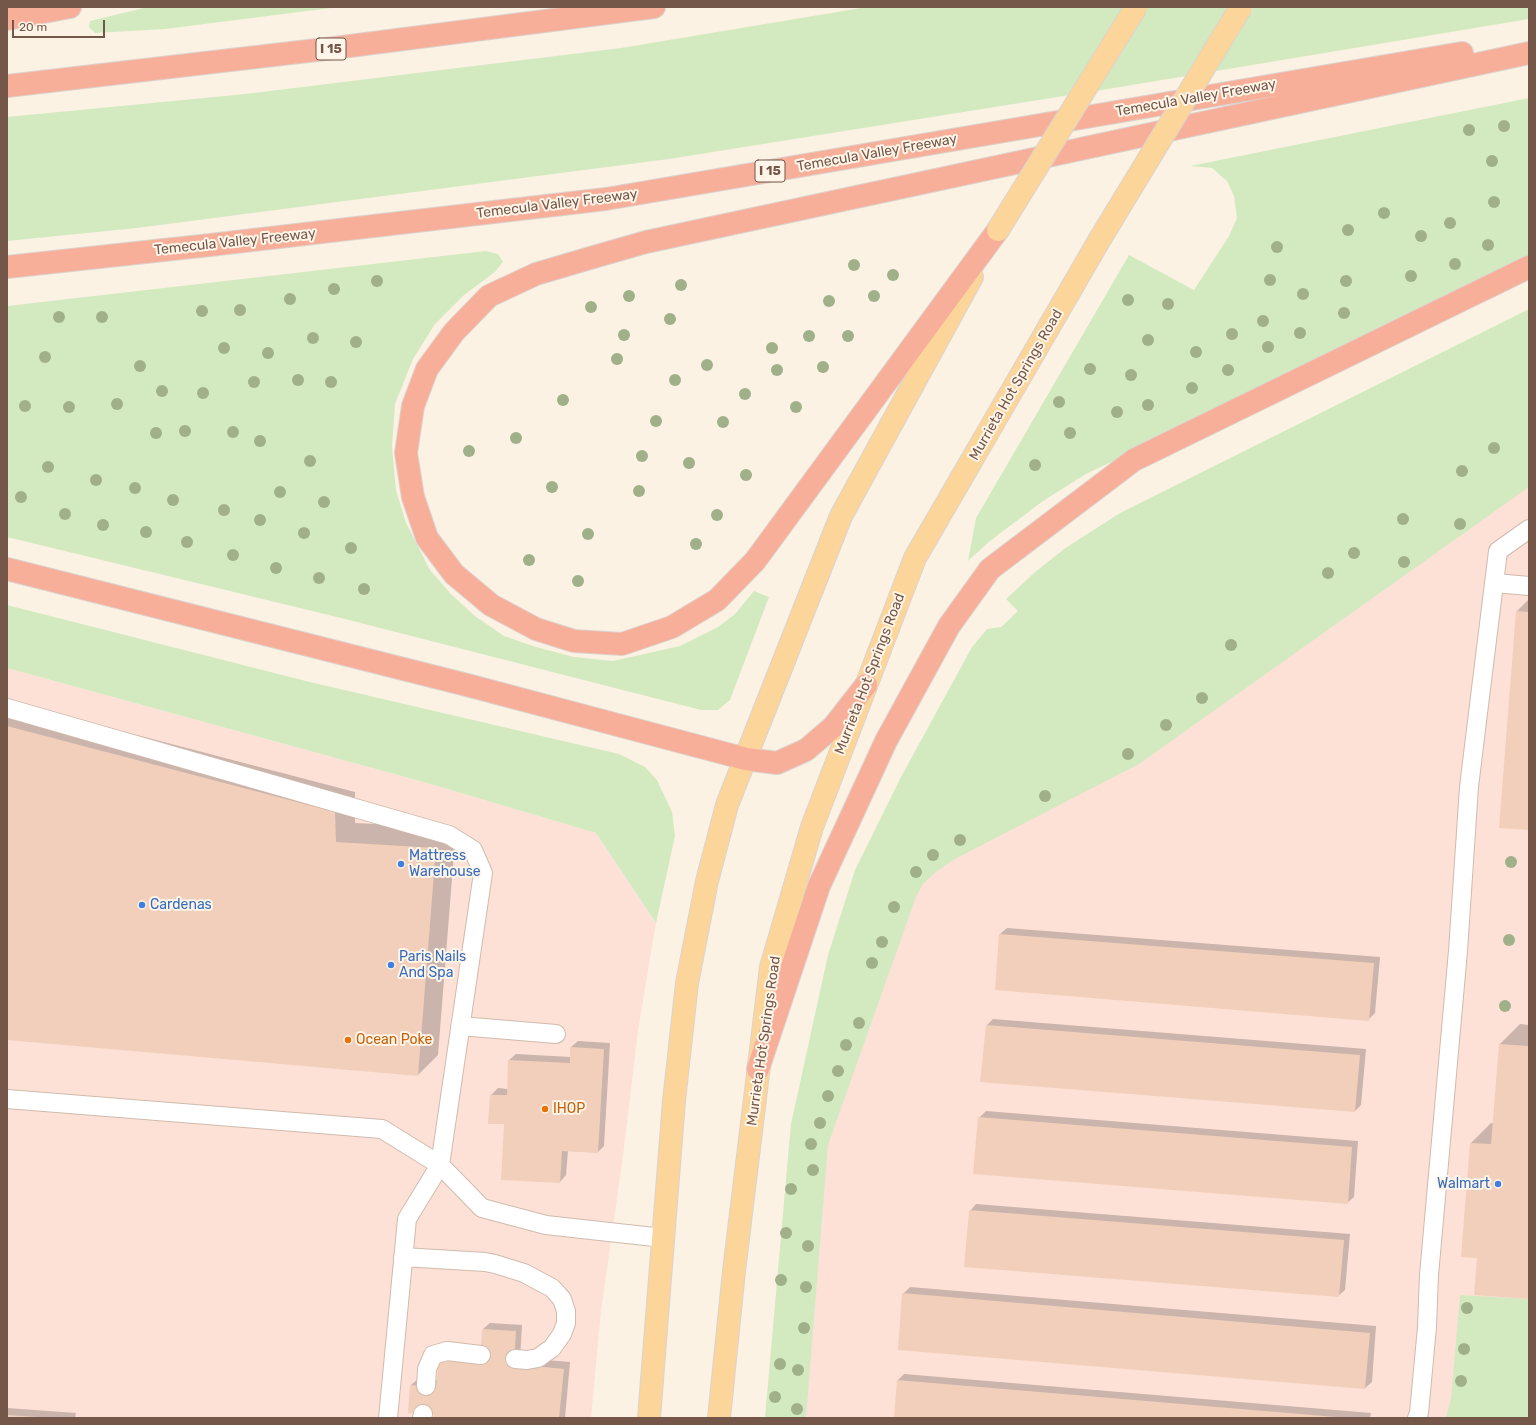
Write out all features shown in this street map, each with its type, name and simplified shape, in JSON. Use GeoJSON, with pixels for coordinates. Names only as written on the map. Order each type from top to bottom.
{"type":"FeatureCollection","features":[{"type":"Feature","properties":{"kind":"highway"},"geometry":{"type":"LineString","coordinates":[[7,19],[70,7]]}},
{"type":"Feature","properties":{"kind":"highway","name":"I 15"},"geometry":{"type":"LineString","coordinates":[[7,86],[334,48],[654,7]]}},
{"type":"Feature","properties":{"kind":"highway","name":"Temecula Valley Freeway"},"geometry":{"type":"LineString","coordinates":[[7,267],[203,246],[606,199],[1529,42]]}},
{"type":"Feature","properties":{"kind":"highway"},"geometry":{"type":"LineString","coordinates":[[998,230],[755,561],[717,600],[672,627],[622,644],[574,641],[536,628],[491,605],[454,574],[427,538],[413,497],[406,453],[413,406],[427,369],[454,332],[489,296],[536,274],[646,242],[1529,53]]}},
{"type":"Feature","properties":{"kind":"highway"},"geometry":{"type":"LineString","coordinates":[[758,1069],[818,886],[886,741],[949,626],[990,569],[1134,460],[1529,267]]}},
{"type":"Feature","properties":{"kind":"highway"},"geometry":{"type":"LineString","coordinates":[[7,569],[467,685],[746,759],[777,763],[806,750],[834,726],[866,685]]}},
{"type":"Feature","properties":{"kind":"main road"},"geometry":{"type":"LineString","coordinates":[[649,1418],[674,1101],[687,983],[707,881],[727,804],[841,516],[998,230],[1136,7]]}},
{"type":"Feature","properties":{"kind":"main road","name":"Murrieta Hot Springs Road"},"geometry":{"type":"LineString","coordinates":[[719,1418],[734,1271],[771,966],[812,827],[915,558],[1100,240],[1241,7]]}},
{"type":"Feature","properties":{"kind":"lane"},"geometry":{"type":"LineString","coordinates":[[1417,1418],[1458,951],[1469,787],[1498,551],[1529,529]]}},
{"type":"Feature","properties":{"kind":"lane"},"geometry":{"type":"LineString","coordinates":[[1495,583],[1529,586]]}},
{"type":"Feature","properties":{"kind":"lane"},"geometry":{"type":"LineString","coordinates":[[7,708],[449,835],[473,850],[483,873],[440,1165],[407,1218],[388,1418]]}},
{"type":"Feature","properties":{"kind":"lane"},"geometry":{"type":"LineString","coordinates":[[460,1026],[556,1034]]}},
{"type":"Feature","properties":{"kind":"lane"},"geometry":{"type":"LineString","coordinates":[[7,1099],[382,1129],[440,1165],[482,1208],[546,1225],[663,1238]]}},
{"type":"Feature","properties":{"kind":"lane"},"geometry":{"type":"LineString","coordinates":[[403,1257],[495,1264],[524,1273],[552,1288],[562,1299],[566,1311],[566,1323],[562,1334],[552,1348],[538,1358],[527,1360],[514,1359]]}},
{"type":"Feature","properties":{"kind":"lane"},"geometry":{"type":"LineString","coordinates":[[426,1386],[427,1369],[433,1355],[447,1351],[481,1355]]}},
{"type":"Feature","properties":{"kind":"shaded area"},"geometry":{"type":"Polygon","coordinates":[[[1529,428],[1529,1418],[765,1418],[791,1124],[928,824],[1529,428]]]}},
{"type":"Feature","properties":{"kind":"shaded area"},"geometry":{"type":"Polygon","coordinates":[[[7,668],[427,783],[596,833],[656,923],[638,1031],[623,1156],[601,1311],[591,1418],[7,1418],[7,668]]]}},
{"type":"Feature","properties":{"kind":"green space"},"geometry":{"type":"Polygon","coordinates":[[[148,7],[339,7],[165,29],[95,33],[89,27],[90,21],[148,7]]]}},
{"type":"Feature","properties":{"kind":"green space"},"geometry":{"type":"Polygon","coordinates":[[[867,7],[1529,7],[1529,19],[1114,88],[669,159],[137,228],[7,241],[7,117],[245,94],[621,48],[867,7]]]}},
{"type":"Feature","properties":{"kind":"green space"},"geometry":{"type":"Polygon","coordinates":[[[1529,98],[1529,255],[1086,474],[1043,501],[990,541],[968,561],[976,518],[1129,255],[1194,290],[1229,236],[1237,218],[1234,196],[1227,181],[1212,168],[1190,166],[1529,98]]]}},
{"type":"Feature","properties":{"kind":"green space"},"geometry":{"type":"Polygon","coordinates":[[[486,251],[498,254],[503,262],[495,272],[464,295],[435,324],[413,359],[395,404],[392,447],[396,490],[406,523],[430,570],[451,594],[475,616],[504,636],[536,647],[574,657],[613,661],[680,646],[718,627],[735,614],[754,591],[769,597],[730,700],[718,710],[701,710],[341,618],[7,537],[7,306],[486,251]]]}},
{"type":"Feature","properties":{"kind":"green space"},"geometry":{"type":"Polygon","coordinates":[[[1529,309],[1529,487],[1139,764],[953,860],[937,871],[923,884],[916,897],[828,1145],[806,1418],[765,1418],[791,1124],[828,955],[855,870],[901,777],[972,647],[987,629],[1001,627],[1018,611],[1006,599],[1034,573],[1064,549],[1120,513],[1529,309]]]}},
{"type":"Feature","properties":{"kind":"green space"},"geometry":{"type":"Polygon","coordinates":[[[7,605],[310,682],[619,754],[645,767],[657,780],[672,812],[675,836],[656,923],[596,833],[427,783],[7,668],[7,605]]]}},
{"type":"Feature","properties":{"kind":"green space"},"geometry":{"type":"Polygon","coordinates":[[[1460,1295],[1529,1299],[1529,1418],[1446,1418],[1451,1398],[1460,1295]]]}},
{"type":"Feature","properties":{"kind":"building"},"geometry":{"type":"Polygon","coordinates":[[[1516,611],[1529,612],[1529,830],[1499,828],[1516,611]]]}},
{"type":"Feature","properties":{"kind":"building"},"geometry":{"type":"Polygon","coordinates":[[[7,726],[335,812],[336,842],[436,848],[418,1076],[7,1040],[7,726]]]}},
{"type":"Feature","properties":{"kind":"building"},"geometry":{"type":"Polygon","coordinates":[[[999,934],[1374,963],[1369,1021],[995,990],[999,934]]]}},
{"type":"Feature","properties":{"kind":"building"},"geometry":{"type":"Polygon","coordinates":[[[986,1025],[1360,1055],[1355,1112],[980,1082],[986,1025]]]}},
{"type":"Feature","properties":{"kind":"building","name":"Walmart"},"geometry":{"type":"Polygon","coordinates":[[[1499,1044],[1529,1046],[1529,1299],[1474,1295],[1477,1258],[1461,1257],[1470,1143],[1491,1144],[1499,1044]]]}},
{"type":"Feature","properties":{"kind":"building","name":"IHOP"},"geometry":{"type":"Polygon","coordinates":[[[570,1047],[604,1049],[598,1153],[562,1151],[560,1183],[501,1180],[504,1124],[488,1124],[490,1095],[507,1095],[508,1060],[570,1063],[570,1047]]]}},
{"type":"Feature","properties":{"kind":"building"},"geometry":{"type":"Polygon","coordinates":[[[978,1117],[1352,1147],[1348,1204],[973,1174],[978,1117]]]}},
{"type":"Feature","properties":{"kind":"building"},"geometry":{"type":"Polygon","coordinates":[[[969,1210],[1344,1240],[1339,1297],[964,1267],[969,1210]]]}},
{"type":"Feature","properties":{"kind":"building"},"geometry":{"type":"Polygon","coordinates":[[[902,1293],[1370,1333],[1365,1389],[898,1350],[902,1293]]]}},
{"type":"Feature","properties":{"kind":"building"},"geometry":{"type":"Polygon","coordinates":[[[482,1329],[516,1331],[514,1364],[564,1369],[559,1418],[434,1418],[434,1415],[408,1413],[410,1385],[436,1387],[439,1358],[480,1362],[482,1329]]]}},
{"type":"Feature","properties":{"kind":"building"},"geometry":{"type":"Polygon","coordinates":[[[897,1380],[1336,1417],[1336,1418],[894,1418],[897,1380]]]}},
{"type":"Feature","properties":{"kind":"building"},"geometry":{"type":"Polygon","coordinates":[[[7,1415],[37,1417],[37,1418],[7,1418],[7,1415]]]}},
{"type":"Feature","properties":{"kind":"place","name":"Mattress Warehouse"},"geometry":{"type":"Point","coordinates":[401,864]}},
{"type":"Feature","properties":{"kind":"place","name":"Cardenas"},"geometry":{"type":"Point","coordinates":[142,905]}},
{"type":"Feature","properties":{"kind":"place","name":"Paris Nails And Spa"},"geometry":{"type":"Point","coordinates":[391,965]}},
{"type":"Feature","properties":{"kind":"place","name":"Ocean Poke"},"geometry":{"type":"Point","coordinates":[348,1040]}},
{"type":"Feature","properties":{"kind":"place","name":"IHOP"},"geometry":{"type":"Point","coordinates":[545,1109]}},
{"type":"Feature","properties":{"kind":"place","name":"Walmart"},"geometry":{"type":"Point","coordinates":[1498,1184]}}]}
